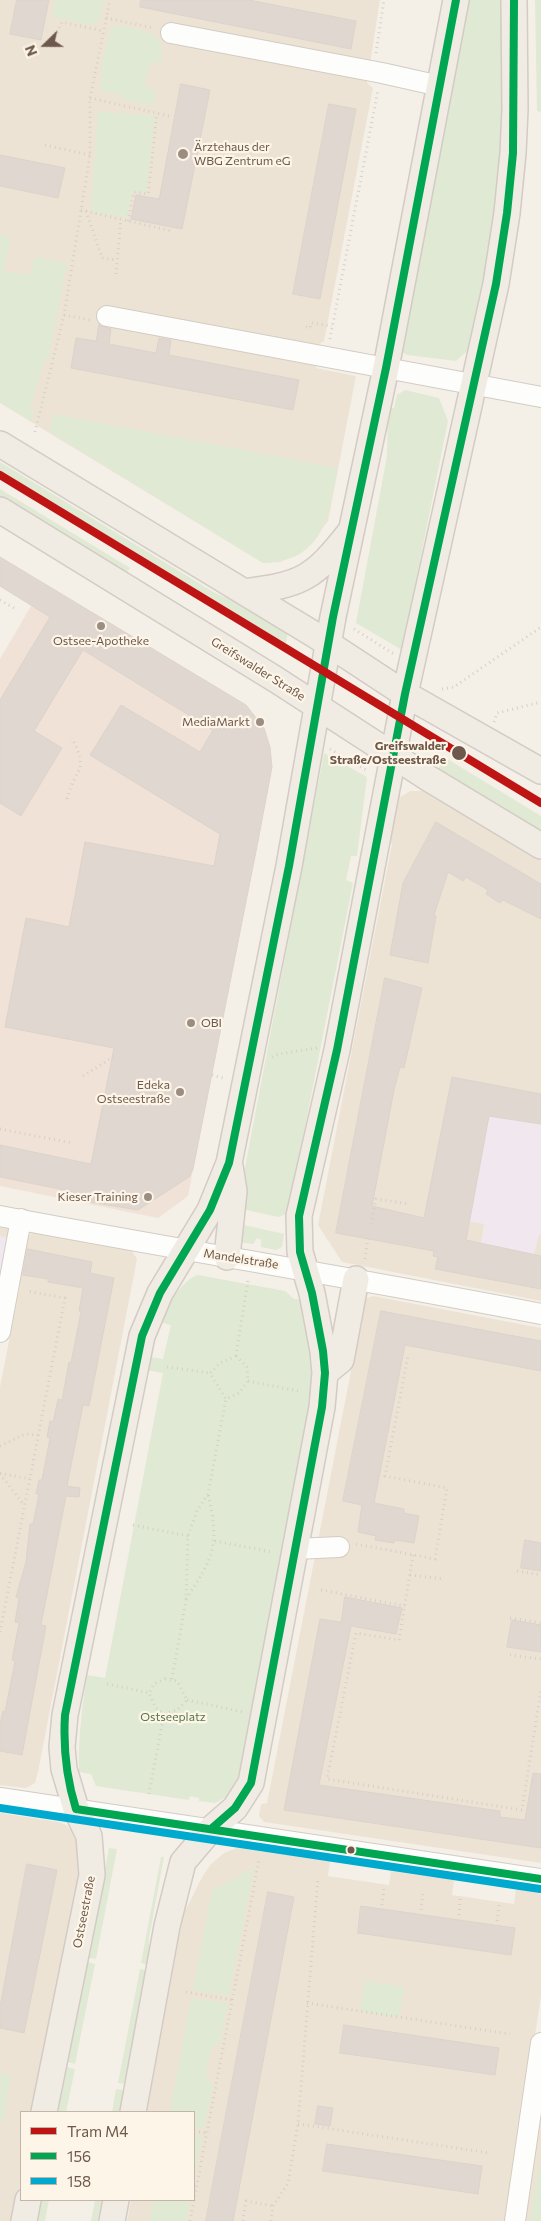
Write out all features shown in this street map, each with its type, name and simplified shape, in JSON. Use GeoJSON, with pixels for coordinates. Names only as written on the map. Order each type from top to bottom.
{"type":"FeatureCollection","features":[{"type":"Feature","properties":{"kind":"main road","name":"Ostseestraße"},"geometry":{"type":"LineString","coordinates":[[44,2111],[92,1875],[89,1836],[76,1809],[64,1769],[62,1747],[70,1689],[142,1336],[160,1293],[210,1210],[229,1163],[319,707],[329,644],[386,368],[456,0]]}},
{"type":"Feature","properties":{"kind":"main road"},"geometry":{"type":"LineString","coordinates":[[133,2111],[167,1926],[183,1862],[211,1829],[235,1808],[251,1783],[284,1550],[322,1407],[325,1373],[312,1293],[300,1252],[299,1216],[337,1050],[405,694],[475,386],[496,284],[508,205],[515,109],[514,0]]}},
{"type":"Feature","properties":{"kind":"main road"},"geometry":{"type":"LineString","coordinates":[[0,444],[329,644],[405,694],[541,771]]}},
{"type":"Feature","properties":{"kind":"main road","name":"Greifswalder Straße"},"geometry":{"type":"LineString","coordinates":[[0,510],[319,707],[489,816],[541,846]]}},
{"type":"Feature","properties":{"kind":"main road"},"geometry":{"type":"LineString","coordinates":[[244,592],[286,586],[312,574],[333,554],[352,530]]}},
{"type":"Feature","properties":{"kind":"main road"},"geometry":{"type":"LineString","coordinates":[[226,1257],[234,1191],[229,1163]]}},
{"type":"Feature","properties":{"kind":"main road"},"geometry":{"type":"LineString","coordinates":[[325,1373],[341,1360],[360,1269]]}},
{"type":"Feature","properties":{"kind":"main road"},"geometry":{"type":"LineString","coordinates":[[24,2221],[28,2201]]}},
{"type":"Feature","properties":{"kind":"main road"},"geometry":{"type":"LineString","coordinates":[[112,2221],[116,2201]]}},
{"type":"Feature","properties":{"kind":"street"},"geometry":{"type":"LineString","coordinates":[[171,33],[376,80],[440,86]]}},
{"type":"Feature","properties":{"kind":"street"},"geometry":{"type":"LineString","coordinates":[[107,316],[541,397]]}},
{"type":"Feature","properties":{"kind":"street","name":"Mandelstraße"},"geometry":{"type":"LineString","coordinates":[[0,1216],[185,1251],[304,1269],[360,1269],[541,1314]]}},
{"type":"Feature","properties":{"kind":"street"},"geometry":{"type":"LineString","coordinates":[[0,1332],[21,1219]]}},
{"type":"Feature","properties":{"kind":"street"},"geometry":{"type":"LineString","coordinates":[[284,1550],[344,1545]]}},
{"type":"Feature","properties":{"kind":"street"},"geometry":{"type":"LineString","coordinates":[[0,1798],[541,1879]]}},
{"type":"Feature","properties":{"kind":"street"},"geometry":{"type":"LineString","coordinates":[[515,2221],[541,2043]]}},
{"type":"Feature","properties":{"kind":"path"},"geometry":{"type":"LineString","coordinates":[[35,432],[64,315],[84,210],[90,155],[90,98],[110,0]]}},
{"type":"Feature","properties":{"kind":"path"},"geometry":{"type":"LineString","coordinates":[[326,356],[376,80],[384,0]]}},
{"type":"Feature","properties":{"kind":"path"},"geometry":{"type":"LineString","coordinates":[[106,18],[171,33]]}},
{"type":"Feature","properties":{"kind":"path"},"geometry":{"type":"LineString","coordinates":[[55,37],[62,22],[103,31]]}},
{"type":"Feature","properties":{"kind":"path"},"geometry":{"type":"LineString","coordinates":[[90,98],[169,116]]}},
{"type":"Feature","properties":{"kind":"path"},"geometry":{"type":"LineString","coordinates":[[128,221],[134,192],[148,194],[157,113]]}},
{"type":"Feature","properties":{"kind":"path"},"geometry":{"type":"LineString","coordinates":[[45,145],[90,155]]}},
{"type":"Feature","properties":{"kind":"path"},"geometry":{"type":"LineString","coordinates":[[84,210],[172,231]]}},
{"type":"Feature","properties":{"kind":"path"},"geometry":{"type":"LineString","coordinates":[[84,210],[102,258],[116,260]]}},
{"type":"Feature","properties":{"kind":"path"},"geometry":{"type":"LineString","coordinates":[[116,274],[121,219]]}},
{"type":"Feature","properties":{"kind":"path"},"geometry":{"type":"LineString","coordinates":[[64,315],[99,321],[107,316]]}},
{"type":"Feature","properties":{"kind":"path"},"geometry":{"type":"LineString","coordinates":[[306,328],[310,328],[312,323],[332,326]]}},
{"type":"Feature","properties":{"kind":"path"},"geometry":{"type":"LineString","coordinates":[[0,600],[14,608]]}},
{"type":"Feature","properties":{"kind":"path"},"geometry":{"type":"LineString","coordinates":[[442,689],[454,687],[541,626]]}},
{"type":"Feature","properties":{"kind":"path"},"geometry":{"type":"LineString","coordinates":[[354,629],[398,656]]}},
{"type":"Feature","properties":{"kind":"path"},"geometry":{"type":"LineString","coordinates":[[487,739],[498,713],[541,702]]}},
{"type":"Feature","properties":{"kind":"path"},"geometry":{"type":"LineString","coordinates":[[67,799],[70,788],[82,766],[81,756],[72,738]]}},
{"type":"Feature","properties":{"kind":"path"},"geometry":{"type":"LineString","coordinates":[[327,746],[366,770]]}},
{"type":"Feature","properties":{"kind":"path"},"geometry":{"type":"LineString","coordinates":[[270,1059],[278,1054],[320,1047]]}},
{"type":"Feature","properties":{"kind":"path"},"geometry":{"type":"LineString","coordinates":[[83,1076],[112,1057]]}},
{"type":"Feature","properties":{"kind":"path"},"geometry":{"type":"LineString","coordinates":[[212,1076],[223,1078]]}},
{"type":"Feature","properties":{"kind":"path"},"geometry":{"type":"LineString","coordinates":[[0,1129],[72,1143]]}},
{"type":"Feature","properties":{"kind":"path"},"geometry":{"type":"LineString","coordinates":[[371,1224],[376,1199],[410,1204]]}},
{"type":"Feature","properties":{"kind":"path"},"geometry":{"type":"LineString","coordinates":[[360,1269],[368,1237]]}},
{"type":"Feature","properties":{"kind":"path"},"geometry":{"type":"LineString","coordinates":[[236,1356],[248,1280]]}},
{"type":"Feature","properties":{"kind":"path"},"geometry":{"type":"LineString","coordinates":[[0,1632],[65,1298],[24,1291]]}},
{"type":"Feature","properties":{"kind":"path"},"geometry":{"type":"LineString","coordinates":[[210,1373],[220,1363],[236,1356]]}},
{"type":"Feature","properties":{"kind":"path"},"geometry":{"type":"LineString","coordinates":[[226,1399],[239,1392],[248,1381],[247,1367],[236,1356]]}},
{"type":"Feature","properties":{"kind":"path"},"geometry":{"type":"LineString","coordinates":[[344,1545],[435,1559],[447,1488],[385,1476],[408,1356]]}},
{"type":"Feature","properties":{"kind":"path"},"geometry":{"type":"LineString","coordinates":[[167,1367],[210,1373]]}},
{"type":"Feature","properties":{"kind":"path"},"geometry":{"type":"LineString","coordinates":[[172,1679],[186,1600],[188,1536],[197,1511],[208,1494],[226,1399],[210,1373]]}},
{"type":"Feature","properties":{"kind":"path"},"geometry":{"type":"LineString","coordinates":[[248,1381],[299,1391]]}},
{"type":"Feature","properties":{"kind":"path"},"geometry":{"type":"LineString","coordinates":[[0,1446],[25,1434],[38,1435]]}},
{"type":"Feature","properties":{"kind":"path"},"geometry":{"type":"LineString","coordinates":[[0,1473],[30,1479]]}},
{"type":"Feature","properties":{"kind":"path"},"geometry":{"type":"LineString","coordinates":[[0,1473],[24,1505]]}},
{"type":"Feature","properties":{"kind":"path"},"geometry":{"type":"LineString","coordinates":[[186,1600],[203,1574],[215,1541],[213,1516],[208,1494]]}},
{"type":"Feature","properties":{"kind":"path"},"geometry":{"type":"LineString","coordinates":[[133,1525],[188,1536]]}},
{"type":"Feature","properties":{"kind":"path"},"geometry":{"type":"LineString","coordinates":[[215,1541],[284,1550]]}},
{"type":"Feature","properties":{"kind":"path"},"geometry":{"type":"LineString","coordinates":[[413,1555],[399,1640],[356,1632],[327,1780],[522,1810],[541,1690]]}},
{"type":"Feature","properties":{"kind":"path"},"geometry":{"type":"LineString","coordinates":[[517,1571],[541,1575]]}},
{"type":"Feature","properties":{"kind":"path"},"geometry":{"type":"LineString","coordinates":[[410,1574],[444,1579]]}},
{"type":"Feature","properties":{"kind":"path"},"geometry":{"type":"LineString","coordinates":[[321,1590],[405,1606]]}},
{"type":"Feature","properties":{"kind":"path"},"geometry":{"type":"LineString","coordinates":[[510,1618],[541,1623]]}},
{"type":"Feature","properties":{"kind":"path"},"geometry":{"type":"LineString","coordinates":[[510,1654],[541,1659]]}},
{"type":"Feature","properties":{"kind":"path"},"geometry":{"type":"LineString","coordinates":[[149,1693],[154,1684],[165,1679],[172,1679],[182,1686],[187,1700]]}},
{"type":"Feature","properties":{"kind":"path"},"geometry":{"type":"LineString","coordinates":[[107,1684],[149,1693]]}},
{"type":"Feature","properties":{"kind":"path"},"geometry":{"type":"LineString","coordinates":[[149,1693],[155,1707],[164,1714]]}},
{"type":"Feature","properties":{"kind":"path"},"geometry":{"type":"LineString","coordinates":[[187,1700],[244,1712]]}},
{"type":"Feature","properties":{"kind":"path"},"geometry":{"type":"LineString","coordinates":[[164,1714],[177,1710],[187,1700]]}},
{"type":"Feature","properties":{"kind":"path"},"geometry":{"type":"LineString","coordinates":[[149,1794],[164,1714]]}},
{"type":"Feature","properties":{"kind":"path"},"geometry":{"type":"LineString","coordinates":[[195,2195],[258,1860]]}},
{"type":"Feature","properties":{"kind":"path"},"geometry":{"type":"LineString","coordinates":[[271,2221],[273,2206],[288,2183],[298,2124],[318,1878]]}},
{"type":"Feature","properties":{"kind":"path"},"geometry":{"type":"LineString","coordinates":[[382,1905],[384,1888]]}},
{"type":"Feature","properties":{"kind":"path"},"geometry":{"type":"LineString","coordinates":[[421,1910],[423,1894]]}},
{"type":"Feature","properties":{"kind":"path"},"geometry":{"type":"LineString","coordinates":[[458,1915],[460,1899]]}},
{"type":"Feature","properties":{"kind":"path"},"geometry":{"type":"LineString","coordinates":[[497,1921],[499,1905]]}},
{"type":"Feature","properties":{"kind":"path"},"geometry":{"type":"LineString","coordinates":[[186,1992],[232,2000]]}},
{"type":"Feature","properties":{"kind":"path"},"geometry":{"type":"LineString","coordinates":[[307,2003],[510,2034]]}},
{"type":"Feature","properties":{"kind":"path"},"geometry":{"type":"LineString","coordinates":[[298,2124],[490,2153]]}},
{"type":"Feature","properties":{"kind":"path"},"geometry":{"type":"LineString","coordinates":[[195,2131],[207,2133]]}},
{"type":"Feature","properties":{"kind":"path"},"geometry":{"type":"LineString","coordinates":[[190,2221],[194,2201]]}},
{"type":"Feature","properties":{"kind":"path"},"geometry":{"type":"LineString","coordinates":[[244,2221],[246,2201],[273,2206]]}},
{"type":"Feature","properties":{"kind":"shaded area"},"geometry":{"type":"Polygon","coordinates":[[[0,0],[380,0],[367,83],[373,88],[324,341],[319,344],[316,368],[356,376],[328,521],[309,546],[298,555],[280,562],[263,563],[0,403],[0,0]]]}},
{"type":"Feature","properties":{"kind":"shaded area"},"geometry":{"type":"Polygon","coordinates":[[[44,584],[248,707],[247,709],[264,728],[270,747],[270,766],[258,841],[188,1196],[158,1218],[0,1186],[0,659],[44,584]]]}},
{"type":"Feature","properties":{"kind":"shaded area"},"geometry":{"type":"Polygon","coordinates":[[[421,788],[541,859],[541,1301],[342,1262],[318,1225],[392,844],[388,840],[395,794],[400,797],[410,791],[421,791],[421,788]]]}},
{"type":"Feature","properties":{"kind":"shaded area"},"geometry":{"type":"Polygon","coordinates":[[[452,1077],[541,1094],[541,1235],[539,1235],[534,1255],[481,1244],[484,1224],[425,1213],[452,1077]]]}},
{"type":"Feature","properties":{"kind":"shaded area"},"geometry":{"type":"Polygon","coordinates":[[[0,1224],[12,1227],[0,1293],[0,1224]]]}},
{"type":"Feature","properties":{"kind":"shaded area"},"geometry":{"type":"Polygon","coordinates":[[[35,1231],[132,1251],[137,1259],[38,1772],[35,1783],[26,1788],[0,1785],[0,1387],[20,1285],[18,1280],[26,1237],[35,1231]]]}},
{"type":"Feature","properties":{"kind":"shaded area"},"geometry":{"type":"Polygon","coordinates":[[[0,1236],[7,1238],[0,1275],[0,1236]]]}},
{"type":"Feature","properties":{"kind":"shaded area"},"geometry":{"type":"Polygon","coordinates":[[[373,1296],[541,1328],[541,1863],[264,1822],[259,1816],[261,1804],[267,1803],[364,1304],[367,1298],[373,1296]]]}},
{"type":"Feature","properties":{"kind":"shaded area"},"geometry":{"type":"Polygon","coordinates":[[[0,1813],[59,1822],[66,1825],[75,1834],[79,1842],[82,1872],[35,2111],[20,2111],[20,2185],[13,2221],[0,2221],[0,1813]]]}},
{"type":"Feature","properties":{"kind":"shaded area"},"geometry":{"type":"Polygon","coordinates":[[[237,1848],[330,1861],[328,1876],[389,1885],[391,1871],[454,1880],[452,1895],[514,1904],[516,1889],[541,1894],[541,1996],[507,2221],[127,2221],[131,2201],[195,2201],[195,2111],[147,2111],[183,1915],[202,1877],[211,1864],[224,1853],[237,1848]]]}},
{"type":"Feature","properties":{"kind":"shaded area"},"geometry":{"type":"Polygon","coordinates":[[[541,2103],[541,2221],[523,2221],[541,2103]]]}},
{"type":"Feature","properties":{"kind":"green space"},"geometry":{"type":"Polygon","coordinates":[[[55,0],[104,0],[99,22],[92,25],[52,17],[55,0]]]}},
{"type":"Feature","properties":{"kind":"green space"},"geometry":{"type":"Polygon","coordinates":[[[464,0],[504,0],[505,64],[498,206],[473,346],[456,361],[407,355],[401,351],[464,0]]]}},
{"type":"Feature","properties":{"kind":"green space"},"geometry":{"type":"Polygon","coordinates":[[[535,0],[541,0],[541,112],[537,111],[535,0]]]}},
{"type":"Feature","properties":{"kind":"green space"},"geometry":{"type":"Polygon","coordinates":[[[116,25],[151,33],[161,43],[161,63],[150,62],[145,87],[156,90],[153,106],[122,99],[122,95],[100,91],[102,62],[111,27],[116,25]]]}},
{"type":"Feature","properties":{"kind":"green space"},"geometry":{"type":"Polygon","coordinates":[[[98,111],[155,116],[146,193],[132,191],[127,218],[93,212],[91,208],[98,111]]]}},
{"type":"Feature","properties":{"kind":"green space"},"geometry":{"type":"Polygon","coordinates":[[[0,235],[11,237],[4,271],[30,275],[35,257],[67,263],[48,361],[44,360],[30,410],[34,412],[32,422],[0,402],[0,235]]]}},
{"type":"Feature","properties":{"kind":"green space"},"geometry":{"type":"Polygon","coordinates":[[[405,390],[439,398],[448,421],[402,650],[356,623],[387,456],[388,408],[394,408],[397,395],[405,390]]]}},
{"type":"Feature","properties":{"kind":"green space"},"geometry":{"type":"Polygon","coordinates":[[[53,414],[338,468],[326,519],[320,533],[311,545],[299,554],[284,560],[263,563],[50,432],[53,414]]]}},
{"type":"Feature","properties":{"kind":"green space"},"geometry":{"type":"Polygon","coordinates":[[[0,462],[215,593],[251,608],[288,629],[286,644],[0,471],[0,462]]]}},
{"type":"Feature","properties":{"kind":"green space"},"geometry":{"type":"Polygon","coordinates":[[[0,489],[130,568],[125,575],[0,499],[0,489]]]}},
{"type":"Feature","properties":{"kind":"green space"},"geometry":{"type":"Polygon","coordinates":[[[324,753],[367,777],[357,856],[351,856],[346,880],[353,883],[288,1213],[279,1217],[246,1210],[239,1199],[324,753]]]}},
{"type":"Feature","properties":{"kind":"green space"},"geometry":{"type":"Polygon","coordinates":[[[444,757],[541,816],[541,834],[437,772],[444,757]]]}},
{"type":"Feature","properties":{"kind":"green space"},"geometry":{"type":"Polygon","coordinates":[[[235,1223],[284,1234],[282,1247],[276,1250],[261,1247],[261,1240],[257,1238],[253,1244],[239,1242],[235,1223]]]}},
{"type":"Feature","properties":{"kind":"green space","name":"Ostseeplatz"},"geometry":{"type":"Polygon","coordinates":[[[198,1275],[285,1291],[294,1299],[299,1299],[310,1330],[315,1380],[244,1762],[236,1787],[229,1799],[224,1798],[215,1803],[199,1801],[199,1798],[190,1796],[189,1800],[96,1786],[91,1774],[79,1772],[79,1747],[87,1675],[105,1678],[163,1373],[146,1370],[149,1357],[163,1359],[171,1325],[159,1322],[170,1302],[181,1288],[186,1282],[198,1275]]]}},
{"type":"Feature","properties":{"kind":"green space"},"geometry":{"type":"Polygon","coordinates":[[[109,1848],[117,1849],[96,1959],[88,1958],[109,1848]]]}},
{"type":"Feature","properties":{"kind":"green space"},"geometry":{"type":"Polygon","coordinates":[[[161,1857],[164,1857],[149,1938],[149,1965],[141,1963],[161,1857]]]}},
{"type":"Feature","properties":{"kind":"green space"},"geometry":{"type":"Polygon","coordinates":[[[250,1869],[254,1869],[229,1996],[193,1990],[212,1890],[250,1869]]]}},
{"type":"Feature","properties":{"kind":"green space"},"geometry":{"type":"Polygon","coordinates":[[[87,1962],[95,1964],[75,2064],[68,2062],[87,1962]]]}},
{"type":"Feature","properties":{"kind":"green space"},"geometry":{"type":"Polygon","coordinates":[[[140,1969],[148,1970],[125,2084],[118,2083],[140,1969]]]}},
{"type":"Feature","properties":{"kind":"green space"},"geometry":{"type":"Polygon","coordinates":[[[365,1981],[404,1987],[399,2017],[360,2012],[365,1981]]]}},
{"type":"Feature","properties":{"kind":"green space"},"geometry":{"type":"Polygon","coordinates":[[[191,1998],[228,2003],[220,2043],[211,2049],[206,2076],[213,2085],[204,2129],[195,2127],[195,2111],[170,2111],[191,1998]]]}},
{"type":"Feature","properties":{"kind":"green space"},"geometry":{"type":"Polygon","coordinates":[[[67,2067],[75,2069],[66,2111],[58,2111],[67,2067]]]}},
{"type":"Feature","properties":{"kind":"green space"},"geometry":{"type":"Polygon","coordinates":[[[0,2073],[11,2075],[3,2123],[0,2121],[0,2073]]]}},
{"type":"Feature","properties":{"kind":"green space"},"geometry":{"type":"Polygon","coordinates":[[[116,2089],[124,2090],[119,2111],[112,2111],[116,2089]]]}},
{"type":"Feature","properties":{"kind":"green space"},"geometry":{"type":"Polygon","coordinates":[[[195,2134],[202,2136],[195,2174],[195,2134]]]}},
{"type":"Feature","properties":{"kind":"green space"},"geometry":{"type":"Polygon","coordinates":[[[538,2170],[541,2170],[541,2221],[530,2221],[538,2170]]]}},
{"type":"Feature","properties":{"kind":"green space"},"geometry":{"type":"Polygon","coordinates":[[[42,2201],[49,2201],[45,2221],[38,2221],[42,2201]]]}},
{"type":"Feature","properties":{"kind":"green space"},"geometry":{"type":"Polygon","coordinates":[[[95,2201],[102,2201],[98,2221],[91,2221],[95,2201]]]}},
{"type":"Feature","properties":{"kind":"green space"},"geometry":{"type":"Polygon","coordinates":[[[154,2201],[190,2201],[186,2221],[150,2221],[154,2201]]]}},
{"type":"Feature","properties":{"kind":"building"},"geometry":{"type":"Polygon","coordinates":[[[17,0],[49,0],[41,40],[10,34],[17,0]]]}},
{"type":"Feature","properties":{"kind":"building"},"geometry":{"type":"Polygon","coordinates":[[[141,0],[249,0],[356,21],[351,49],[140,7],[141,0]]]}},
{"type":"Feature","properties":{"kind":"building","name":"Ärztehaus der WBG Zentrum eG"},"geometry":{"type":"Polygon","coordinates":[[[181,84],[210,90],[182,229],[131,219],[136,195],[159,199],[181,84]]]}},
{"type":"Feature","properties":{"kind":"building"},"geometry":{"type":"Polygon","coordinates":[[[329,104],[356,109],[320,299],[293,294],[329,104]]]}},
{"type":"Feature","properties":{"kind":"building"},"geometry":{"type":"Polygon","coordinates":[[[0,155],[65,168],[58,198],[0,186],[0,155]]]}},
{"type":"Feature","properties":{"kind":"building"},"geometry":{"type":"Polygon","coordinates":[[[99,325],[111,329],[109,344],[156,353],[159,338],[171,340],[169,355],[299,380],[293,410],[71,368],[76,338],[96,341],[99,325]]]}},
{"type":"Feature","properties":{"kind":"building"},"geometry":{"type":"Polygon","coordinates":[[[0,557],[246,705],[264,728],[270,747],[272,767],[193,1169],[189,1177],[138,1210],[72,1199],[74,1192],[0,1177],[0,1145],[91,1164],[114,1048],[5,1027],[26,918],[69,927],[85,842],[214,866],[220,834],[90,755],[121,705],[200,752],[213,730],[83,650],[34,731],[62,748],[21,816],[0,803],[0,700],[50,617],[0,586],[0,557]]]}},
{"type":"Feature","properties":{"kind":"building"},"geometry":{"type":"Polygon","coordinates":[[[436,822],[541,884],[541,919],[503,900],[500,903],[486,894],[488,890],[466,877],[463,881],[448,872],[434,915],[436,916],[428,963],[390,955],[403,883],[436,822]]]}},
{"type":"Feature","properties":{"kind":"building"},"geometry":{"type":"Polygon","coordinates":[[[385,978],[422,988],[404,1068],[400,1067],[394,1090],[372,1206],[424,1218],[452,1077],[541,1094],[541,1124],[489,1116],[466,1240],[541,1256],[541,1289],[435,1269],[438,1257],[433,1256],[434,1251],[336,1233],[385,978]]]}},
{"type":"Feature","properties":{"kind":"building"},"geometry":{"type":"Polygon","coordinates":[[[28,1249],[92,1262],[90,1273],[114,1278],[89,1406],[83,1405],[67,1486],[80,1488],[79,1497],[66,1496],[41,1625],[46,1626],[22,1755],[0,1751],[0,1724],[3,1711],[5,1712],[15,1661],[12,1660],[19,1623],[15,1622],[19,1598],[16,1597],[26,1562],[30,1524],[33,1524],[39,1494],[36,1494],[39,1480],[42,1480],[50,1438],[47,1437],[50,1421],[53,1422],[58,1399],[62,1400],[69,1362],[71,1363],[81,1312],[79,1311],[83,1288],[48,1282],[48,1279],[23,1275],[28,1249]]]}},
{"type":"Feature","properties":{"kind":"building"},"geometry":{"type":"Polygon","coordinates":[[[381,1311],[541,1341],[541,1371],[405,1345],[374,1503],[404,1509],[404,1513],[419,1516],[414,1543],[395,1540],[394,1543],[375,1540],[376,1536],[358,1532],[362,1505],[343,1501],[381,1311]]]}},
{"type":"Feature","properties":{"kind":"building"},"geometry":{"type":"Polygon","coordinates":[[[525,1540],[541,1543],[541,1571],[521,1568],[525,1540]]]}},
{"type":"Feature","properties":{"kind":"building"},"geometry":{"type":"Polygon","coordinates":[[[345,1597],[402,1608],[396,1634],[351,1626],[319,1785],[500,1811],[500,1817],[525,1820],[533,1773],[541,1774],[541,1848],[284,1810],[320,1619],[341,1622],[345,1597]]]}},
{"type":"Feature","properties":{"kind":"building"},"geometry":{"type":"Polygon","coordinates":[[[512,1620],[541,1625],[541,1652],[507,1647],[512,1620]]]}},
{"type":"Feature","properties":{"kind":"building"},"geometry":{"type":"Polygon","coordinates":[[[27,1864],[57,1870],[24,2033],[0,2028],[0,2007],[27,1864]]]}},
{"type":"Feature","properties":{"kind":"building"},"geometry":{"type":"Polygon","coordinates":[[[268,1892],[294,1897],[233,2221],[206,2221],[268,1892]]]}},
{"type":"Feature","properties":{"kind":"building"},"geometry":{"type":"Polygon","coordinates":[[[361,1906],[515,1928],[511,1955],[358,1933],[361,1906]]]}},
{"type":"Feature","properties":{"kind":"building"},"geometry":{"type":"Polygon","coordinates":[[[344,2025],[499,2048],[495,2075],[340,2053],[344,2025]]]}},
{"type":"Feature","properties":{"kind":"building"},"geometry":{"type":"Polygon","coordinates":[[[318,2106],[333,2108],[330,2126],[315,2124],[318,2106]]]}},
{"type":"Feature","properties":{"kind":"building"},"geometry":{"type":"Polygon","coordinates":[[[327,2144],[482,2166],[478,2194],[323,2171],[327,2144]]]}},
{"type":"Feature","properties":{"kind":"tram line","name":"M4"},"geometry":{"type":"LineString","coordinates":[[0,475],[541,803]]}},
{"type":"Feature","properties":{"kind":"transit line","name":"156"},"geometry":{"type":"LineString","coordinates":[[456,0],[386,368],[333,617],[289,866],[229,1163],[210,1210],[160,1293],[142,1336],[65,1715],[64,1739],[68,1774],[76,1809],[541,1879]]}},
{"type":"Feature","properties":{"kind":"transit line","name":"156"},"geometry":{"type":"LineString","coordinates":[[211,1829],[235,1808],[251,1783],[322,1407],[325,1373],[323,1351],[312,1293],[300,1252],[299,1216],[337,1050],[405,694],[496,284],[507,213],[513,153],[514,0]]}},
{"type":"Feature","properties":{"kind":"transit line","name":"158"},"geometry":{"type":"LineString","coordinates":[[0,1808],[540,1889]]}},
{"type":"Feature","properties":{"kind":"place","name":"Ärztehaus der WBG Zentrum eG"},"geometry":{"type":"Point","coordinates":[183,154]}},
{"type":"Feature","properties":{"kind":"place","name":"Ostsee-Apotheke"},"geometry":{"type":"Point","coordinates":[101,626]}},
{"type":"Feature","properties":{"kind":"place","name":"MediaMarkt"},"geometry":{"type":"Point","coordinates":[260,722]}},
{"type":"Feature","properties":{"kind":"place","name":"Greifswalder Straße/Ostseestraße"},"geometry":{"type":"Point","coordinates":[459,753]}},
{"type":"Feature","properties":{"kind":"place","name":"OBI"},"geometry":{"type":"Point","coordinates":[191,1023]}},
{"type":"Feature","properties":{"kind":"place","name":"Edeka Ostseestraße"},"geometry":{"type":"Point","coordinates":[180,1092]}},
{"type":"Feature","properties":{"kind":"place","name":"Kieser Training"},"geometry":{"type":"Point","coordinates":[148,1197]}}]}
